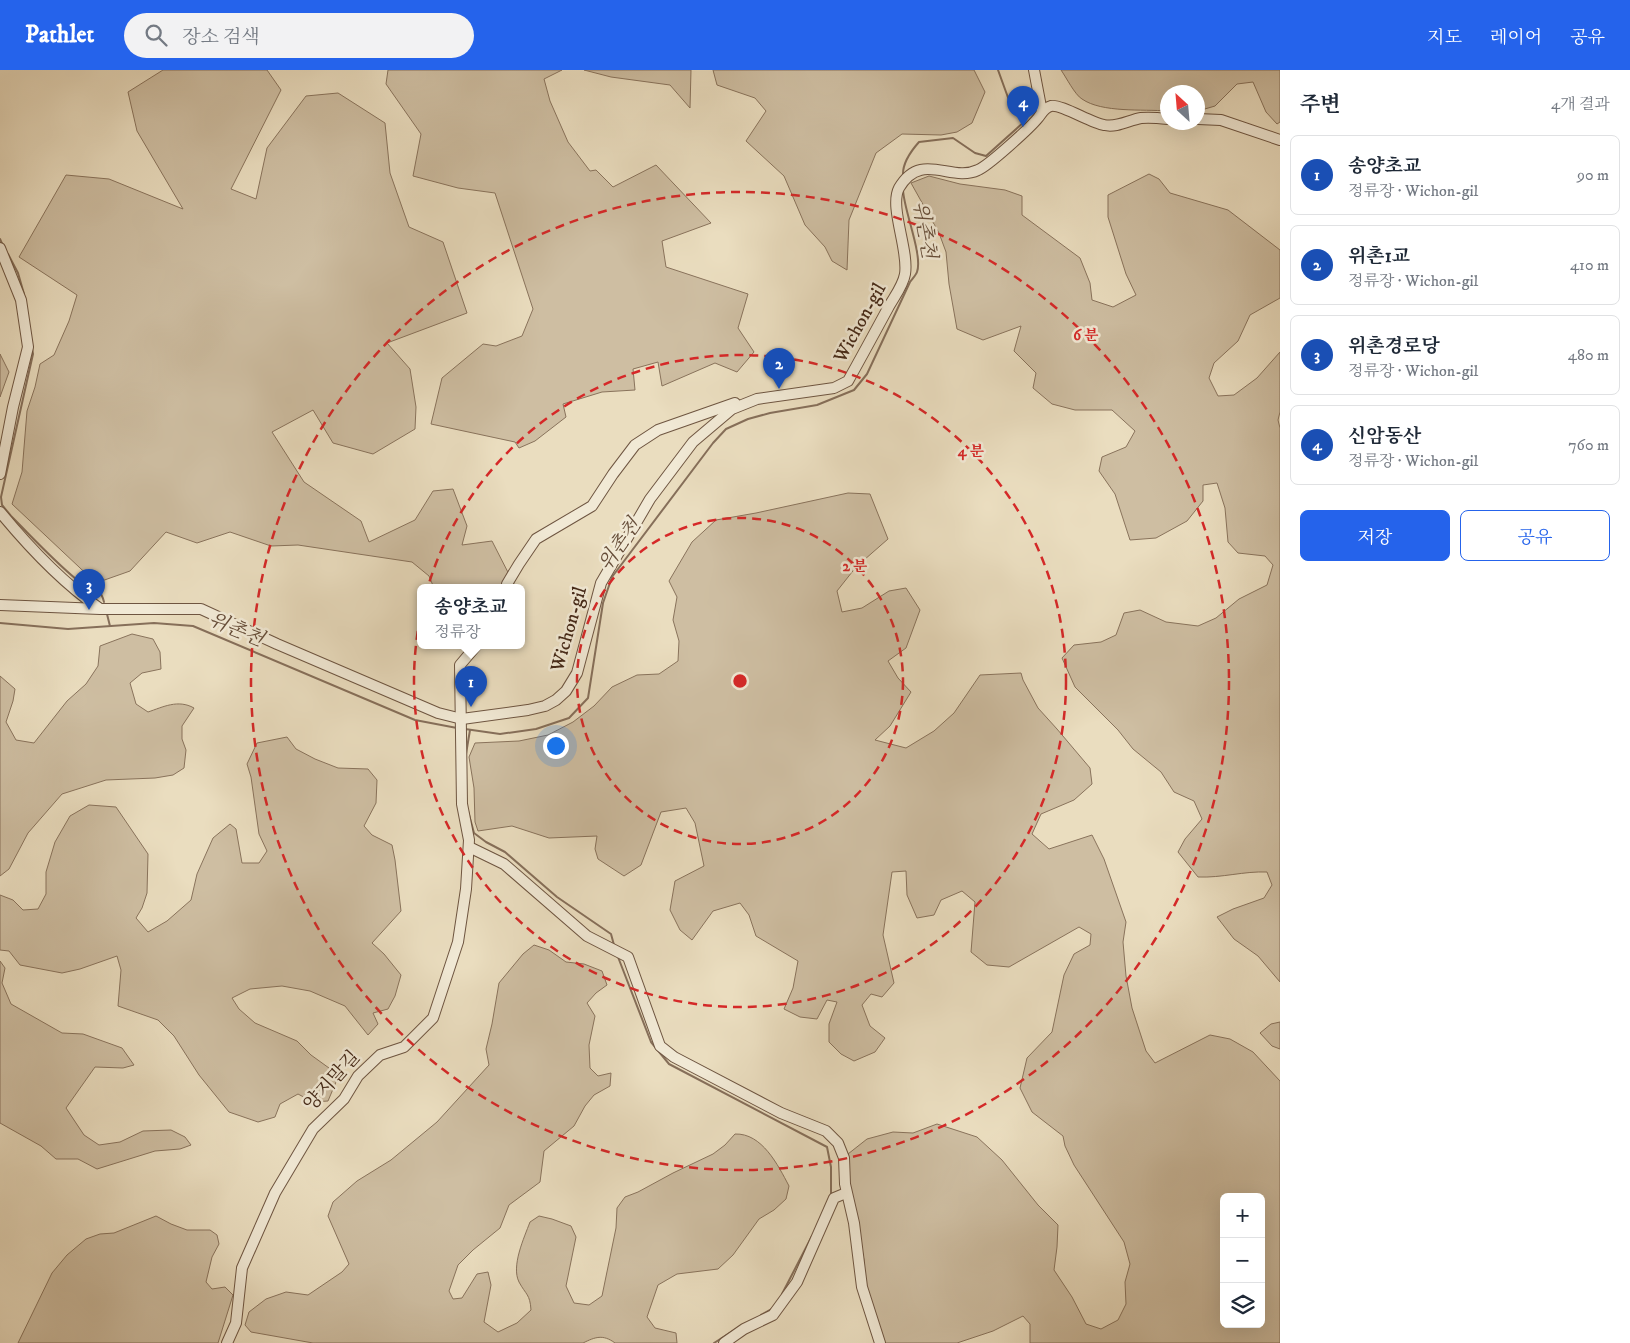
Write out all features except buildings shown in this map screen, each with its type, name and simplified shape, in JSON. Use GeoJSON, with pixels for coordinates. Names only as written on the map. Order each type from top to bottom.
{"type":"FeatureCollection","features":[{"type":"Feature","properties":{"kind":"street"},"geometry":{"type":"LineString","coordinates":[[1034,70],[1042,112],[1051,106],[1061,107],[1076,115],[1106,126],[1143,118],[1160,118]]}},
{"type":"Feature","properties":{"kind":"street","name":"Wichon-gil"},"geometry":{"type":"LineString","coordinates":[[0,604],[100,608],[201,609],[277,644],[438,713],[462,721],[545,706],[566,691],[577,673],[600,582],[650,499],[693,442],[732,409],[748,402],[757,399],[834,388],[848,381],[905,276],[905,252],[896,202],[897,194],[908,177],[917,171],[938,168],[962,173],[978,170],[1018,137],[1042,112]]}},
{"type":"Feature","properties":{"kind":"street"},"geometry":{"type":"LineString","coordinates":[[1205,119],[1221,120],[1280,140]]}},
{"type":"Feature","properties":{"kind":"street"},"geometry":{"type":"LineString","coordinates":[[0,248],[22,300],[28,347],[13,407],[0,474]]}},
{"type":"Feature","properties":{"kind":"street"},"geometry":{"type":"LineString","coordinates":[[507,584],[536,539],[592,506],[612,474],[635,445],[658,430],[739,402],[748,402]]}},
{"type":"Feature","properties":{"kind":"street"},"geometry":{"type":"LineString","coordinates":[[0,512],[17,532],[80,595],[100,608]]}},
{"type":"Feature","properties":{"kind":"street","name":"양지말길"},"geometry":{"type":"LineString","coordinates":[[227,1343],[236,1323],[242,1268],[275,1193],[313,1129],[344,1099],[358,1076],[380,1055],[404,1047],[433,1018],[458,942],[466,889],[469,840],[462,804],[460,665],[473,649]]}},
{"type":"Feature","properties":{"kind":"street"},"geometry":{"type":"LineString","coordinates":[[469,847],[504,864],[587,936],[628,957],[660,1046],[674,1057],[782,1113],[826,1131],[833,1137],[842,1150],[846,1192],[854,1223],[862,1287],[880,1343]]}},
{"type":"Feature","properties":{"kind":"street"},"geometry":{"type":"LineString","coordinates":[[724,1343],[744,1329],[773,1315],[797,1282],[834,1198],[846,1192]]}},
{"type":"Feature","properties":{"kind":"shaded area"},"geometry":{"type":"Polygon","coordinates":[[[163,70],[267,70],[281,90],[231,189],[256,199],[267,148],[306,96],[338,93],[385,123],[390,173],[409,227],[443,242],[467,313],[387,343],[410,369],[416,407],[415,429],[373,454],[333,443],[313,410],[272,432],[304,482],[361,521],[369,542],[415,520],[433,491],[453,489],[467,526],[462,545],[492,541],[514,584],[432,584],[429,576],[412,562],[298,545],[271,546],[230,532],[197,543],[166,532],[130,571],[96,583],[12,504],[22,472],[27,411],[40,364],[54,355],[69,321],[77,295],[19,257],[66,175],[109,179],[183,209],[137,131],[128,92],[163,70]]]}},
{"type":"Feature","properties":{"kind":"shaded area"},"geometry":{"type":"Polygon","coordinates":[[[388,70],[562,70],[544,79],[550,101],[568,142],[590,171],[596,170],[613,187],[656,165],[711,223],[662,241],[666,267],[748,294],[738,328],[754,352],[737,372],[715,363],[662,386],[658,362],[633,369],[635,390],[602,392],[563,404],[566,417],[535,441],[519,448],[515,442],[431,424],[442,378],[483,344],[496,346],[522,336],[533,309],[495,193],[458,188],[413,176],[421,134],[386,84],[388,70]]]}},
{"type":"Feature","properties":{"kind":"shaded area"},"geometry":{"type":"Polygon","coordinates":[[[584,70],[691,70],[690,108],[670,85],[611,77],[584,70]]]}},
{"type":"Feature","properties":{"kind":"shaded area"},"geometry":{"type":"Polygon","coordinates":[[[713,70],[974,70],[985,92],[972,123],[957,132],[941,135],[902,134],[876,153],[849,220],[847,270],[832,261],[825,247],[805,225],[784,176],[746,141],[766,111],[755,98],[717,85],[713,70]]]}},
{"type":"Feature","properties":{"kind":"shaded area"},"geometry":{"type":"Polygon","coordinates":[[[1061,70],[1280,70],[1280,122],[1277,124],[1266,112],[1253,82],[1237,84],[1215,106],[1205,109],[1205,85],[1160,85],[1160,111],[1100,106],[1082,99],[1061,70]]]}},
{"type":"Feature","properties":{"kind":"shaded area"},"geometry":{"type":"Polygon","coordinates":[[[1149,174],[1159,179],[1170,193],[1228,210],[1280,250],[1280,298],[1250,315],[1238,341],[1214,363],[1209,378],[1218,396],[1234,395],[1257,378],[1280,352],[1280,412],[1278,420],[1280,428],[1280,982],[1258,956],[1234,939],[1217,917],[1264,898],[1272,885],[1267,872],[1198,877],[1178,852],[1185,839],[1202,819],[1194,801],[1174,792],[1161,772],[1133,749],[1118,730],[1075,687],[1062,658],[1074,645],[1101,642],[1116,635],[1124,613],[1140,610],[1166,622],[1198,626],[1216,618],[1239,599],[1267,585],[1273,565],[1265,556],[1238,553],[1228,542],[1225,508],[1217,483],[1203,485],[1203,501],[1187,521],[1156,538],[1130,540],[1115,494],[1099,471],[1102,457],[1126,447],[1135,431],[1112,410],[1075,410],[1052,404],[1033,388],[1036,373],[1014,351],[1021,326],[983,340],[957,329],[949,284],[946,252],[939,233],[911,183],[929,176],[960,184],[1005,190],[1022,196],[1022,215],[1080,258],[1090,283],[1092,300],[1113,307],[1136,295],[1126,274],[1108,217],[1108,195],[1149,174]]]}},
{"type":"Feature","properties":{"kind":"shaded area"},"geometry":{"type":"Polygon","coordinates":[[[0,354],[9,372],[0,397],[0,354]]]}},
{"type":"Feature","properties":{"kind":"shaded area"},"geometry":{"type":"Polygon","coordinates":[[[848,493],[870,494],[888,539],[856,567],[837,591],[842,612],[862,608],[889,591],[906,588],[920,610],[906,648],[888,661],[898,678],[911,692],[890,726],[875,740],[906,748],[934,731],[954,713],[980,675],[1021,673],[1038,708],[1090,768],[1092,784],[1074,800],[1041,814],[1032,834],[1049,849],[1092,835],[1104,859],[1126,922],[1123,942],[1126,976],[1132,1008],[1146,1051],[1155,1063],[1210,1035],[1230,1039],[1253,1052],[1280,1081],[1280,1343],[1030,1343],[1030,1324],[1023,1316],[993,1331],[957,1343],[878,1343],[866,1305],[864,1260],[853,1204],[845,1181],[848,1154],[867,1139],[893,1132],[913,1133],[937,1124],[977,1137],[1002,1160],[1038,1205],[1058,1225],[1054,1270],[1072,1297],[1086,1324],[1101,1329],[1118,1320],[1126,1304],[1125,1282],[1130,1264],[1124,1242],[1074,1165],[1065,1146],[1063,1136],[1032,1112],[1020,1088],[1027,1058],[1052,1032],[1064,975],[1074,954],[1090,945],[1091,934],[1079,927],[1009,967],[987,965],[971,952],[975,902],[962,891],[941,900],[934,915],[917,918],[907,895],[906,871],[892,872],[883,935],[894,983],[882,997],[871,994],[862,1005],[870,1026],[885,1038],[875,1052],[854,1061],[841,1054],[829,1042],[829,1024],[837,1002],[827,1000],[817,1019],[800,1017],[784,1009],[793,988],[798,961],[756,936],[749,915],[740,903],[713,911],[692,940],[680,930],[670,910],[675,881],[704,866],[695,823],[686,808],[661,812],[641,865],[624,876],[598,859],[595,849],[597,836],[549,838],[512,826],[478,831],[475,822],[474,788],[469,757],[475,743],[519,741],[548,735],[573,722],[594,706],[612,687],[637,675],[659,674],[678,661],[679,641],[673,620],[677,597],[669,581],[692,542],[716,520],[848,493]]]}},
{"type":"Feature","properties":{"kind":"shaded area"},"geometry":{"type":"Polygon","coordinates":[[[132,634],[153,639],[160,652],[161,669],[142,673],[130,683],[136,704],[148,712],[176,704],[188,705],[194,708],[182,726],[182,739],[186,750],[184,768],[173,775],[155,778],[106,780],[62,794],[28,833],[9,869],[0,876],[0,676],[15,689],[6,722],[16,740],[34,743],[67,701],[86,684],[98,666],[100,646],[132,634]]]}},
{"type":"Feature","properties":{"kind":"shaded area"},"geometry":{"type":"Polygon","coordinates":[[[287,737],[296,749],[315,759],[338,768],[368,769],[377,780],[376,803],[364,826],[372,835],[392,845],[401,911],[372,943],[384,954],[401,975],[395,996],[388,1009],[373,1013],[378,1024],[368,1035],[345,1006],[310,991],[282,986],[250,989],[232,998],[239,1009],[255,1023],[297,1041],[311,1055],[329,1068],[336,1082],[328,1101],[313,1102],[298,1094],[280,1104],[275,1117],[258,1122],[229,1112],[199,1075],[174,1036],[158,1020],[118,1006],[121,970],[117,956],[62,973],[20,965],[9,951],[0,950],[0,895],[13,900],[23,910],[38,909],[46,894],[46,872],[55,842],[70,816],[89,805],[116,807],[148,854],[147,893],[136,918],[148,932],[167,921],[191,900],[197,874],[213,838],[230,824],[236,829],[242,863],[259,863],[267,851],[259,834],[251,777],[247,764],[257,743],[287,737]]]}},
{"type":"Feature","properties":{"kind":"shaded area"},"geometry":{"type":"Polygon","coordinates":[[[534,945],[549,950],[566,962],[584,964],[602,971],[607,985],[587,1003],[595,1016],[589,1045],[590,1068],[598,1076],[611,1073],[610,1086],[594,1095],[585,1106],[574,1126],[544,1151],[540,1182],[509,1205],[500,1228],[458,1265],[449,1291],[453,1299],[462,1298],[477,1274],[488,1272],[491,1285],[484,1322],[498,1332],[517,1323],[531,1310],[529,1298],[519,1282],[516,1268],[519,1252],[530,1222],[539,1216],[571,1226],[576,1237],[566,1286],[574,1303],[589,1305],[602,1296],[616,1228],[617,1208],[625,1197],[713,1154],[735,1134],[745,1135],[753,1139],[768,1152],[789,1186],[786,1199],[774,1210],[759,1219],[733,1255],[718,1269],[677,1274],[658,1285],[647,1317],[655,1328],[676,1333],[677,1343],[615,1343],[607,1338],[599,1337],[583,1343],[313,1343],[251,1332],[245,1325],[249,1312],[266,1299],[286,1292],[308,1295],[342,1272],[349,1264],[328,1216],[333,1202],[357,1181],[391,1160],[437,1122],[489,1065],[486,1049],[499,983],[523,954],[534,945]]]}},
{"type":"Feature","properties":{"kind":"shaded area"},"geometry":{"type":"Polygon","coordinates":[[[0,961],[5,968],[2,983],[11,1004],[62,1033],[83,1034],[122,1048],[134,1065],[123,1068],[95,1067],[66,1108],[84,1135],[99,1145],[120,1142],[143,1131],[171,1130],[185,1137],[191,1145],[180,1149],[155,1151],[97,1169],[78,1159],[56,1159],[41,1146],[0,1123],[0,961]]]}},
{"type":"Feature","properties":{"kind":"shaded area"},"geometry":{"type":"Polygon","coordinates":[[[1280,1022],[1280,1049],[1272,1046],[1260,1033],[1271,1024],[1280,1022]]]}},
{"type":"Feature","properties":{"kind":"shaded area"},"geometry":{"type":"Polygon","coordinates":[[[156,1216],[187,1230],[210,1230],[217,1235],[219,1244],[212,1257],[206,1282],[212,1289],[225,1287],[233,1295],[218,1343],[18,1343],[52,1273],[67,1255],[86,1239],[100,1234],[114,1233],[156,1216]]]}},
{"type":"Feature","properties":{"kind":"waterway","name":"위촌천"},"geometry":{"type":"LineString","coordinates":[[903,176],[910,153],[919,142],[953,138],[975,153],[986,156],[1024,122],[1023,113],[1010,103],[998,70]]}},
{"type":"Feature","properties":{"kind":"waterway","name":"위촌천"},"geometry":{"type":"LineString","coordinates":[[465,729],[500,734],[536,729],[569,718],[588,698],[603,603],[612,577],[713,443],[726,429],[748,419],[770,413],[817,405],[854,390],[867,374],[910,282],[917,272],[917,255],[903,190]]}},
{"type":"Feature","properties":{"kind":"waterway"},"geometry":{"type":"LineString","coordinates":[[0,239],[3,246]]}},
{"type":"Feature","properties":{"kind":"waterway"},"geometry":{"type":"LineString","coordinates":[[8,254],[18,273],[24,294]]}},
{"type":"Feature","properties":{"kind":"waterway"},"geometry":{"type":"LineString","coordinates":[[32,348],[33,354],[1,497],[2,505],[67,572],[80,582],[96,589],[104,602]]}},
{"type":"Feature","properties":{"kind":"waterway"},"geometry":{"type":"LineString","coordinates":[[107,614],[110,626]]}},
{"type":"Feature","properties":{"kind":"waterway","name":"위촌천"},"geometry":{"type":"LineString","coordinates":[[0,623],[68,629],[154,623],[193,626],[415,720],[457,728]]}},
{"type":"Feature","properties":{"kind":"waterway"},"geometry":{"type":"LineString","coordinates":[[466,754],[470,730]]}},
{"type":"Feature","properties":{"kind":"waterway"},"geometry":{"type":"LineString","coordinates":[[468,811],[474,833],[505,852],[557,897],[611,934],[614,945]]}},
{"type":"Feature","properties":{"kind":"waterway"},"geometry":{"type":"LineString","coordinates":[[618,957],[651,1042],[669,1064],[827,1147],[831,1167],[831,1196]]}},
{"type":"Feature","properties":{"kind":"waterway"},"geometry":{"type":"LineString","coordinates":[[782,1294],[812,1236]]}},
{"type":"Feature","properties":{"kind":"waterway"},"geometry":{"type":"LineString","coordinates":[[761,1315],[772,1309]]}},
{"type":"Feature","properties":{"kind":"waterway"},"geometry":{"type":"LineString","coordinates":[[714,1343],[739,1327]]}},
{"type":"Feature","properties":{"kind":"place","name":"신암동산"},"geometry":{"type":"Point","coordinates":[1023,127]}},
{"type":"Feature","properties":{"kind":"place","name":"위촌1교"},"geometry":{"type":"Point","coordinates":[779,389]}},
{"type":"Feature","properties":{"kind":"place","name":"위촌경로당"},"geometry":{"type":"Point","coordinates":[89,610]}},
{"type":"Feature","properties":{"kind":"place","name":"송양초교"},"geometry":{"type":"Point","coordinates":[471,707]}}]}
